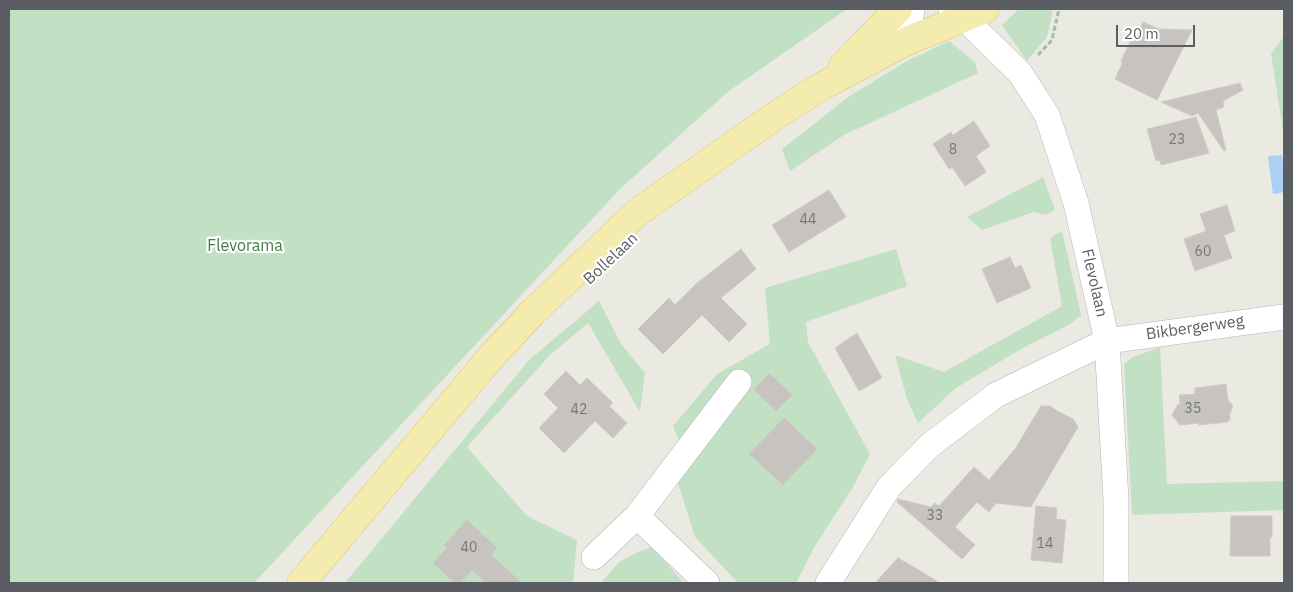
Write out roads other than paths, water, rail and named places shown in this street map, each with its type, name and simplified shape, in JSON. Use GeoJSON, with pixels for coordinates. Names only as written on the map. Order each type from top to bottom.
{"type":"FeatureCollection","features":[{"type":"Feature","properties":{"kind":"main road","name":"Bollelaan"},"geometry":{"type":"LineString","coordinates":[[824,85],[898,9]]}},
{"type":"Feature","properties":{"kind":"main road","name":"Bollelaan"},"geometry":{"type":"LineString","coordinates":[[301,583],[491,357],[533,312],[631,218],[774,117],[824,85],[966,11]]}},
{"type":"Feature","properties":{"kind":"street"},"geometry":{"type":"LineString","coordinates":[[907,41],[912,9]]}},
{"type":"Feature","properties":{"kind":"street","name":"Flevolaan"},"geometry":{"type":"LineString","coordinates":[[966,11],[975,29],[1020,73],[1047,115],[1076,203],[1106,341],[1116,500],[1116,583]]}},
{"type":"Feature","properties":{"kind":"street","name":"Bikbergerweg"},"geometry":{"type":"LineString","coordinates":[[828,583],[889,488],[929,446],[996,395],[1106,341],[1284,317]]}},
{"type":"Feature","properties":{"kind":"street"},"geometry":{"type":"LineString","coordinates":[[594,557],[636,516],[739,382]]}},
{"type":"Feature","properties":{"kind":"street"},"geometry":{"type":"LineString","coordinates":[[636,516],[707,583]]}},
{"type":"Feature","properties":{"kind":"water"},"geometry":{"type":"Polygon","coordinates":[[[1282,155],[1284,192],[1273,194],[1268,156],[1282,155]]]}},
{"type":"Feature","properties":{"kind":"park label","name":"Flevorama"},"geometry":{"type":"Point","coordinates":[245,246]}}]}
